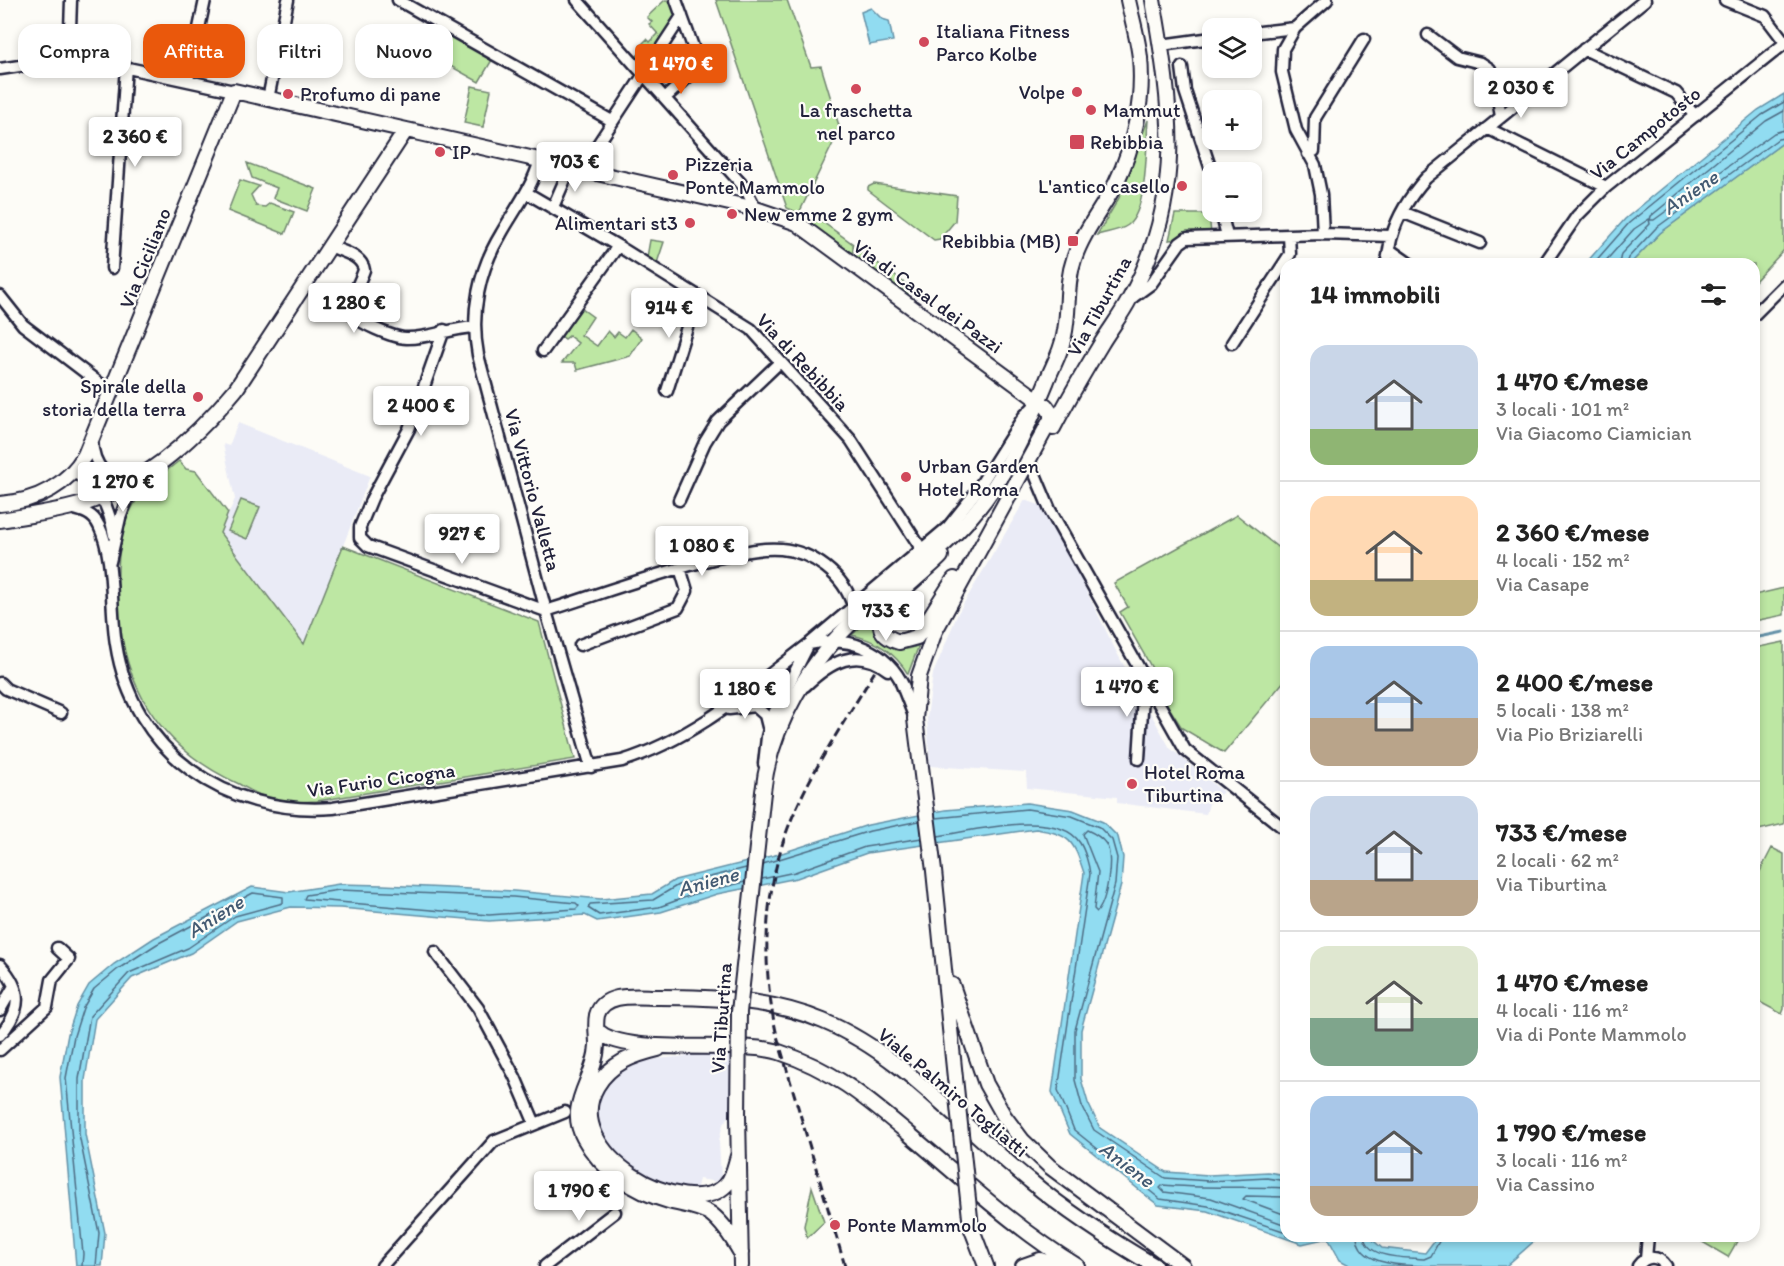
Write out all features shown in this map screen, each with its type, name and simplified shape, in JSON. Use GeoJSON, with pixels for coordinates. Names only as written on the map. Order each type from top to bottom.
{"type":"FeatureCollection","features":[{"type":"Feature","properties":{"kind":"main road","name":"Via Tiburtina"},"geometry":{"type":"LineString","coordinates":[[741,1259],[738,1156],[739,1012],[765,773],[780,730],[813,668],[860,614],[950,539],[994,488],[1040,401],[1060,352],[1066,327],[1068,281],[1073,260],[1124,163],[1134,132],[1139,96],[1140,61],[1128,0]]}},
{"type":"Feature","properties":{"kind":"main road","name":"Via Tiburtina"},"geometry":{"type":"LineString","coordinates":[[1013,489],[1032,467],[1090,363],[1130,300],[1160,223],[1168,177],[1169,104],[1153,0]]}},
{"type":"Feature","properties":{"kind":"main road","name":"Via di Casal dei Pazzi"},"geometry":{"type":"LineString","coordinates":[[234,91],[756,209],[797,223],[1040,401]]}},
{"type":"Feature","properties":{"kind":"main road","name":"Via Ciciliano"},"geometry":{"type":"LineString","coordinates":[[72,473],[92,439],[234,91]]}},
{"type":"Feature","properties":{"kind":"main road"},"geometry":{"type":"LineString","coordinates":[[0,520],[69,508],[101,497],[135,479],[177,449],[228,399],[332,247],[406,130]]}},
{"type":"Feature","properties":{"kind":"main road","name":"Via Tiburtina"},"geometry":{"type":"LineString","coordinates":[[940,934],[915,719],[917,684],[930,640],[1052,417],[1050,409],[1040,401]]}},
{"type":"Feature","properties":{"kind":"main road"},"geometry":{"type":"LineString","coordinates":[[0,504],[38,496],[72,473]]}},
{"type":"Feature","properties":{"kind":"main road"},"geometry":{"type":"LineString","coordinates":[[950,539],[930,569],[886,608],[882,625],[885,633],[894,640],[904,642],[917,637],[968,556],[993,527]]}},
{"type":"Feature","properties":{"kind":"main road"},"geometry":{"type":"LineString","coordinates":[[940,934],[976,1266]]}},
{"type":"Feature","properties":{"kind":"main road"},"geometry":{"type":"LineString","coordinates":[[940,934],[957,1003],[980,1068],[990,1092],[1010,1125],[1049,1166],[1183,1266]]}},
{"type":"Feature","properties":{"kind":"main road","name":"Viale Palmiro Togliatti"},"geometry":{"type":"LineString","coordinates":[[597,1030],[596,1022],[600,1008],[613,999],[632,997],[728,999],[783,1008],[823,1021],[858,1039],[894,1064],[1029,1181],[1155,1266]]}},
{"type":"Feature","properties":{"kind":"main road"},"geometry":{"type":"LineString","coordinates":[[597,1030],[607,1038],[620,1042],[735,1046],[772,1050],[834,1075],[866,1097],[1014,1222],[1077,1266]]}},
{"type":"Feature","properties":{"kind":"main road"},"geometry":{"type":"LineString","coordinates":[[597,1030],[596,1058],[578,1106],[580,1128],[586,1142],[612,1172],[633,1186],[652,1196],[711,1214],[723,1226],[741,1259]]}},
{"type":"Feature","properties":{"kind":"main road"},"geometry":{"type":"LineString","coordinates":[[680,1045],[634,1055],[609,1071],[596,1089],[590,1104],[592,1131],[605,1150],[625,1170],[651,1185],[682,1194],[706,1194],[723,1188],[729,1181],[738,1156]]}},
{"type":"Feature","properties":{"kind":"main road"},"geometry":{"type":"LineString","coordinates":[[971,1227],[986,1266]]}},
{"type":"Feature","properties":{"kind":"main road"},"geometry":{"type":"LineString","coordinates":[[1023,1266],[1040,1260],[1059,1266]]}},
{"type":"Feature","properties":{"kind":"street"},"geometry":{"type":"LineString","coordinates":[[70,24],[71,0]]}},
{"type":"Feature","properties":{"kind":"street"},"geometry":{"type":"LineString","coordinates":[[188,80],[205,0]]}},
{"type":"Feature","properties":{"kind":"street"},"geometry":{"type":"LineString","coordinates":[[268,99],[288,0]]}},
{"type":"Feature","properties":{"kind":"street"},"geometry":{"type":"LineString","coordinates":[[577,0],[745,188],[756,209]]}},
{"type":"Feature","properties":{"kind":"street"},"geometry":{"type":"LineString","coordinates":[[665,98],[700,66],[676,0]]}},
{"type":"Feature","properties":{"kind":"street","name":"Via Tiburtina"},"geometry":{"type":"LineString","coordinates":[[1156,17],[1160,0]]}},
{"type":"Feature","properties":{"kind":"street"},"geometry":{"type":"LineString","coordinates":[[1323,234],[1321,194],[1315,165],[1296,130],[1282,72],[1283,50],[1295,28],[1327,0]]}},
{"type":"Feature","properties":{"kind":"street"},"geometry":{"type":"LineString","coordinates":[[1388,258],[1392,236],[1402,212],[1411,196],[1426,178],[1645,0]]}},
{"type":"Feature","properties":{"kind":"street","name":"Via Campotosto"},"geometry":{"type":"LineString","coordinates":[[1548,258],[1576,216],[1606,187],[1784,42],[1765,16],[1725,0]]}},
{"type":"Feature","properties":{"kind":"street"},"geometry":{"type":"LineString","coordinates":[[404,2],[612,121]]}},
{"type":"Feature","properties":{"kind":"street"},"geometry":{"type":"LineString","coordinates":[[553,207],[575,169],[612,121],[682,16]]}},
{"type":"Feature","properties":{"kind":"street"},"geometry":{"type":"LineString","coordinates":[[1262,32],[1295,28]]}},
{"type":"Feature","properties":{"kind":"street"},"geometry":{"type":"LineString","coordinates":[[1428,35],[1457,57],[1481,63],[1490,69],[1495,80],[1501,117]]}},
{"type":"Feature","properties":{"kind":"street"},"geometry":{"type":"LineString","coordinates":[[1161,45],[1202,39]]}},
{"type":"Feature","properties":{"kind":"street"},"geometry":{"type":"LineString","coordinates":[[1308,154],[1314,150],[1315,118],[1364,39]]}},
{"type":"Feature","properties":{"kind":"street"},"geometry":{"type":"LineString","coordinates":[[1584,49],[1676,93],[1695,116]]}},
{"type":"Feature","properties":{"kind":"street"},"geometry":{"type":"LineString","coordinates":[[0,69],[18,66]]}},
{"type":"Feature","properties":{"kind":"street"},"geometry":{"type":"LineString","coordinates":[[131,67],[234,91]]}},
{"type":"Feature","properties":{"kind":"street"},"geometry":{"type":"LineString","coordinates":[[1182,67],[1185,91],[1208,162]]}},
{"type":"Feature","properties":{"kind":"street"},"geometry":{"type":"LineString","coordinates":[[112,268],[125,78]]}},
{"type":"Feature","properties":{"kind":"street"},"geometry":{"type":"LineString","coordinates":[[1487,128],[1606,187]]}},
{"type":"Feature","properties":{"kind":"street","name":"Via Vittorio Valletta"},"geometry":{"type":"LineString","coordinates":[[540,160],[527,193],[501,234],[488,261],[479,289],[475,327],[480,360],[546,611],[591,767]]}},
{"type":"Feature","properties":{"kind":"street","name":"Via di Rebibbia"},"geometry":{"type":"LineString","coordinates":[[527,193],[751,328],[779,363],[857,447],[922,550]]}},
{"type":"Feature","properties":{"kind":"street"},"geometry":{"type":"LineString","coordinates":[[1402,212],[1480,243]]}},
{"type":"Feature","properties":{"kind":"street"},"geometry":{"type":"LineString","coordinates":[[1224,222],[1227,236]]}},
{"type":"Feature","properties":{"kind":"street"},"geometry":{"type":"LineString","coordinates":[[1130,300],[1151,284],[1183,241],[1192,238],[1323,234],[1392,236]]}},
{"type":"Feature","properties":{"kind":"street"},"geometry":{"type":"LineString","coordinates":[[1287,258],[1290,254],[1289,236]]}},
{"type":"Feature","properties":{"kind":"street"},"geometry":{"type":"LineString","coordinates":[[543,351],[618,246]]}},
{"type":"Feature","properties":{"kind":"street"},"geometry":{"type":"LineString","coordinates":[[332,247],[357,258],[363,264],[364,270],[351,307],[352,314],[358,321],[407,338],[444,330],[475,327]]}},
{"type":"Feature","properties":{"kind":"street"},"geometry":{"type":"LineString","coordinates":[[1390,250],[1401,258]]}},
{"type":"Feature","properties":{"kind":"street"},"geometry":{"type":"LineString","coordinates":[[1232,343],[1280,269]]}},
{"type":"Feature","properties":{"kind":"street"},"geometry":{"type":"LineString","coordinates":[[1760,309],[1784,285]]}},
{"type":"Feature","properties":{"kind":"street"},"geometry":{"type":"LineString","coordinates":[[667,391],[698,295]]}},
{"type":"Feature","properties":{"kind":"street"},"geometry":{"type":"LineString","coordinates":[[0,296],[23,325],[111,392]]}},
{"type":"Feature","properties":{"kind":"street"},"geometry":{"type":"LineString","coordinates":[[444,330],[405,438],[372,498],[360,527],[360,538],[368,546],[546,611],[680,568],[746,551],[787,550],[809,557],[830,571],[846,589],[853,606]]}},
{"type":"Feature","properties":{"kind":"street"},"geometry":{"type":"LineString","coordinates":[[679,500],[702,446],[718,421],[779,363]]}},
{"type":"Feature","properties":{"kind":"street","name":"Via Tiburtina"},"geometry":{"type":"LineString","coordinates":[[765,773],[764,754],[769,730],[809,644],[948,526],[970,500],[1017,425],[1040,401]]}},
{"type":"Feature","properties":{"kind":"street"},"geometry":{"type":"LineString","coordinates":[[92,439],[94,458],[100,469],[116,479],[135,479]]}},
{"type":"Feature","properties":{"kind":"street"},"geometry":{"type":"LineString","coordinates":[[1032,467],[1050,510],[1185,750],[1280,825]]}},
{"type":"Feature","properties":{"kind":"street"},"geometry":{"type":"LineString","coordinates":[[72,473],[82,476],[101,497],[115,539]]}},
{"type":"Feature","properties":{"kind":"street","name":"Via Furio Cicogna"},"geometry":{"type":"LineString","coordinates":[[108,568],[125,501],[135,479]]}},
{"type":"Feature","properties":{"kind":"street"},"geometry":{"type":"LineString","coordinates":[[69,508],[88,497],[90,483]]}},
{"type":"Feature","properties":{"kind":"street","name":"Via Furio Cicogna"},"geometry":{"type":"LineString","coordinates":[[69,508],[84,511],[97,522],[102,532],[119,660],[128,691],[144,722],[166,748],[193,772],[237,796],[267,806],[294,810],[333,808],[591,767],[629,758],[660,747],[725,710],[809,644]]}},
{"type":"Feature","properties":{"kind":"street"},"geometry":{"type":"LineString","coordinates":[[580,645],[678,608],[687,591],[680,568]]}},
{"type":"Feature","properties":{"kind":"street"},"geometry":{"type":"LineString","coordinates":[[809,644],[835,640],[868,649],[881,656],[893,667],[904,687],[915,719]]}},
{"type":"Feature","properties":{"kind":"street"},"geometry":{"type":"LineString","coordinates":[[799,692],[824,669],[848,657],[868,659],[880,664],[904,687]]}},
{"type":"Feature","properties":{"kind":"street"},"geometry":{"type":"LineString","coordinates":[[1139,759],[1144,679]]}},
{"type":"Feature","properties":{"kind":"street"},"geometry":{"type":"LineString","coordinates":[[0,683],[6,689],[61,713]]}},
{"type":"Feature","properties":{"kind":"street","name":"Via Furio Cicogna"},"geometry":{"type":"LineString","coordinates":[[725,710],[751,705],[758,708],[767,718],[769,730]]}},
{"type":"Feature","properties":{"kind":"street"},"geometry":{"type":"LineString","coordinates":[[0,1050],[47,1006],[51,980],[69,959],[57,948]]}},
{"type":"Feature","properties":{"kind":"street"},"geometry":{"type":"LineString","coordinates":[[435,952],[478,1008],[515,1077],[535,1124]]}},
{"type":"Feature","properties":{"kind":"street"},"geometry":{"type":"LineString","coordinates":[[0,965],[11,977],[18,999],[16,1014],[0,1035]]}},
{"type":"Feature","properties":{"kind":"street"},"geometry":{"type":"LineString","coordinates":[[0,1010],[14,986]]}},
{"type":"Feature","properties":{"kind":"street"},"geometry":{"type":"LineString","coordinates":[[382,1266],[494,1141],[565,1112]]}},
{"type":"Feature","properties":{"kind":"street"},"geometry":{"type":"LineString","coordinates":[[545,1266],[615,1212]]}},
{"type":"Feature","properties":{"kind":"street"},"geometry":{"type":"LineString","coordinates":[[1647,1242],[1642,1262],[1658,1258],[1666,1266]]}},
{"type":"Feature","properties":{"kind":"shaded area"},"geometry":{"type":"Polygon","coordinates":[[[238,423],[370,476],[305,644],[220,533],[235,499],[223,444],[229,446],[238,423]]]}},
{"type":"Feature","properties":{"kind":"shaded area"},"geometry":{"type":"Polygon","coordinates":[[[1025,500],[1045,507],[1117,653],[1170,748],[1223,792],[1209,804],[1206,814],[1117,803],[1117,797],[1027,788],[1026,772],[930,766],[927,718],[933,674],[958,613],[1025,500]]]}},
{"type":"Feature","properties":{"kind":"shaded area"},"geometry":{"type":"Polygon","coordinates":[[[730,1052],[731,1114],[723,1124],[719,1141],[721,1178],[718,1182],[699,1179],[696,1191],[652,1179],[631,1167],[613,1151],[600,1134],[594,1102],[616,1072],[645,1060],[730,1052]]]}},
{"type":"Feature","properties":{"kind":"green space"},"geometry":{"type":"Polygon","coordinates":[[[665,0],[670,0],[676,16],[645,66],[636,57],[643,50],[640,46],[647,39],[650,42],[658,34],[649,24],[652,22],[647,17],[665,0]]]}},
{"type":"Feature","properties":{"kind":"green space"},"geometry":{"type":"Polygon","coordinates":[[[716,0],[787,0],[811,67],[821,66],[840,129],[799,213],[787,208],[716,0]]]}},
{"type":"Feature","properties":{"kind":"green space"},"geometry":{"type":"Polygon","coordinates":[[[453,37],[492,60],[479,82],[453,68],[453,37]]]}},
{"type":"Feature","properties":{"kind":"green space"},"geometry":{"type":"Polygon","coordinates":[[[472,86],[491,90],[483,127],[464,123],[472,86]]]}},
{"type":"Feature","properties":{"kind":"green space"},"geometry":{"type":"Polygon","coordinates":[[[1148,120],[1143,191],[1135,217],[1125,227],[1097,235],[1119,198],[1148,120]]]}},
{"type":"Feature","properties":{"kind":"green space"},"geometry":{"type":"Polygon","coordinates":[[[1784,142],[1784,250],[1760,276],[1760,258],[1636,258],[1660,233],[1784,142]]]}},
{"type":"Feature","properties":{"kind":"green space"},"geometry":{"type":"Polygon","coordinates":[[[247,163],[316,189],[307,211],[273,198],[277,188],[252,178],[247,163]]]}},
{"type":"Feature","properties":{"kind":"green space"},"geometry":{"type":"Polygon","coordinates":[[[240,180],[259,186],[251,195],[256,206],[265,207],[270,203],[294,212],[285,234],[228,211],[240,180]]]}},
{"type":"Feature","properties":{"kind":"green space"},"geometry":{"type":"Polygon","coordinates":[[[874,184],[957,196],[955,221],[940,239],[934,240],[868,190],[868,187],[874,184]]]}},
{"type":"Feature","properties":{"kind":"green space"},"geometry":{"type":"Polygon","coordinates":[[[1175,214],[1202,214],[1202,222],[1210,222],[1211,234],[1169,240],[1175,214]]]}},
{"type":"Feature","properties":{"kind":"green space"},"geometry":{"type":"Polygon","coordinates":[[[811,219],[821,221],[853,244],[853,252],[850,253],[813,225],[811,219]]]}},
{"type":"Feature","properties":{"kind":"green space"},"geometry":{"type":"Polygon","coordinates":[[[650,240],[664,242],[657,263],[647,257],[650,240]]]}},
{"type":"Feature","properties":{"kind":"green space"},"geometry":{"type":"Polygon","coordinates":[[[859,249],[911,288],[907,295],[854,256],[859,249]]]}},
{"type":"Feature","properties":{"kind":"green space"},"geometry":{"type":"Polygon","coordinates":[[[578,306],[593,317],[581,335],[597,346],[608,331],[614,337],[618,332],[625,337],[631,329],[642,338],[630,356],[577,370],[575,363],[562,363],[578,343],[569,336],[565,339],[557,334],[578,306]]]}},
{"type":"Feature","properties":{"kind":"green space"},"geometry":{"type":"Polygon","coordinates":[[[179,461],[186,469],[196,471],[228,513],[220,533],[304,644],[343,546],[539,622],[575,759],[317,801],[281,802],[257,794],[210,769],[186,751],[165,731],[148,708],[135,682],[126,655],[120,625],[118,593],[120,547],[129,514],[138,497],[149,485],[179,461]]]}},
{"type":"Feature","properties":{"kind":"green space"},"geometry":{"type":"Polygon","coordinates":[[[241,500],[260,507],[247,539],[228,531],[241,500]]]}},
{"type":"Feature","properties":{"kind":"green space"},"geometry":{"type":"Polygon","coordinates":[[[1237,515],[1280,549],[1280,686],[1224,753],[1182,728],[1154,684],[1158,679],[1120,612],[1128,607],[1114,583],[1237,515]]]}},
{"type":"Feature","properties":{"kind":"green space"},"geometry":{"type":"Polygon","coordinates":[[[1784,588],[1784,615],[1760,620],[1760,594],[1784,588]]]}},
{"type":"Feature","properties":{"kind":"green space"},"geometry":{"type":"Polygon","coordinates":[[[874,615],[878,632],[888,644],[902,649],[919,645],[908,674],[885,648],[852,635],[874,615]]]}},
{"type":"Feature","properties":{"kind":"green space"},"geometry":{"type":"Polygon","coordinates":[[[1784,642],[1784,824],[1760,830],[1760,647],[1784,642]]]}},
{"type":"Feature","properties":{"kind":"green space"},"geometry":{"type":"Polygon","coordinates":[[[1772,848],[1784,854],[1784,1009],[1782,1014],[1760,1002],[1760,871],[1772,848]]]}},
{"type":"Feature","properties":{"kind":"green space"},"geometry":{"type":"Polygon","coordinates":[[[812,1187],[824,1222],[807,1238],[804,1226],[812,1187]]]}},
{"type":"Feature","properties":{"kind":"green space"},"geometry":{"type":"Polygon","coordinates":[[[1702,1242],[1737,1242],[1728,1257],[1702,1242]]]}},
{"type":"Feature","properties":{"kind":"water"},"geometry":{"type":"Polygon","coordinates":[[[871,8],[882,19],[889,21],[893,41],[869,45],[861,12],[871,8]]]}},
{"type":"Feature","properties":{"kind":"water","name":"Aniene"},"geometry":{"type":"Polygon","coordinates":[[[1784,94],[1784,142],[1660,233],[1636,258],[1590,258],[1625,219],[1758,110],[1784,94]]]}},
{"type":"Feature","properties":{"kind":"water","name":"Aniene"},"geometry":{"type":"Polygon","coordinates":[[[1027,803],[1073,810],[1103,822],[1118,837],[1123,857],[1121,885],[1081,1030],[1081,1079],[1088,1103],[1100,1128],[1166,1172],[1209,1175],[1268,1172],[1280,1174],[1280,1236],[1207,1211],[1158,1205],[1070,1134],[1052,1092],[1084,873],[1077,853],[1069,841],[1057,834],[1036,829],[867,853],[797,878],[717,894],[661,912],[597,921],[585,915],[489,921],[340,908],[291,907],[237,921],[191,953],[132,978],[95,1019],[85,1080],[85,1134],[105,1233],[102,1266],[76,1266],[60,1077],[68,1034],[77,1006],[89,985],[114,964],[154,938],[252,887],[289,892],[339,884],[383,885],[514,891],[601,899],[652,894],[675,880],[779,854],[868,825],[945,810],[1027,803]]]}},
{"type":"Feature","properties":{"kind":"water"},"geometry":{"type":"Polygon","coordinates":[[[1330,1242],[1375,1242],[1382,1248],[1425,1253],[1433,1242],[1533,1242],[1506,1266],[1351,1266],[1340,1260],[1330,1242]]]}},
{"type":"Feature","properties":{"kind":"waterway"},"geometry":{"type":"LineString","coordinates":[[1760,637],[1784,632]]}},
{"type":"Feature","properties":{"kind":"railway"},"geometry":{"type":"LineString","coordinates":[[845,1266],[777,1036],[768,983],[767,929],[774,875],[798,803],[818,765],[875,671]]}},
{"type":"Feature","properties":{"kind":"place","name":"Italiana Fitness Parco Kolbe"},"geometry":{"type":"Point","coordinates":[924,42]}},
{"type":"Feature","properties":{"kind":"place","name":"La fraschetta nel parco"},"geometry":{"type":"Point","coordinates":[856,89]}},
{"type":"Feature","properties":{"kind":"place","name":"Volpe"},"geometry":{"type":"Point","coordinates":[1077,92]}},
{"type":"Feature","properties":{"kind":"place","name":"Profumo di pane"},"geometry":{"type":"Point","coordinates":[288,94]}},
{"type":"Feature","properties":{"kind":"place","name":"Mammut"},"geometry":{"type":"Point","coordinates":[1091,110]}},
{"type":"Feature","properties":{"kind":"place","name":"Rebibbia"},"geometry":{"type":"Point","coordinates":[1077,142]}},
{"type":"Feature","properties":{"kind":"place","name":"IP"},"geometry":{"type":"Point","coordinates":[440,152]}},
{"type":"Feature","properties":{"kind":"place","name":"Pizzeria Ponte Mammolo"},"geometry":{"type":"Point","coordinates":[673,175]}},
{"type":"Feature","properties":{"kind":"place","name":"L'antico casello"},"geometry":{"type":"Point","coordinates":[1182,186]}},
{"type":"Feature","properties":{"kind":"place","name":"New emme 2 gym"},"geometry":{"type":"Point","coordinates":[732,214]}},
{"type":"Feature","properties":{"kind":"place","name":"Alimentari st3"},"geometry":{"type":"Point","coordinates":[690,223]}},
{"type":"Feature","properties":{"kind":"place","name":"Rebibbia (MB)"},"geometry":{"type":"Point","coordinates":[1073,241]}},
{"type":"Feature","properties":{"kind":"place","name":"Spirale della storia della terra"},"geometry":{"type":"Point","coordinates":[198,397]}},
{"type":"Feature","properties":{"kind":"place","name":"Urban Garden Hotel Roma"},"geometry":{"type":"Point","coordinates":[906,477]}},
{"type":"Feature","properties":{"kind":"place","name":"Hotel Roma Tiburtina"},"geometry":{"type":"Point","coordinates":[1132,784]}},
{"type":"Feature","properties":{"kind":"place","name":"Ponte Mammolo"},"geometry":{"type":"Point","coordinates":[835,1225]}}]}
